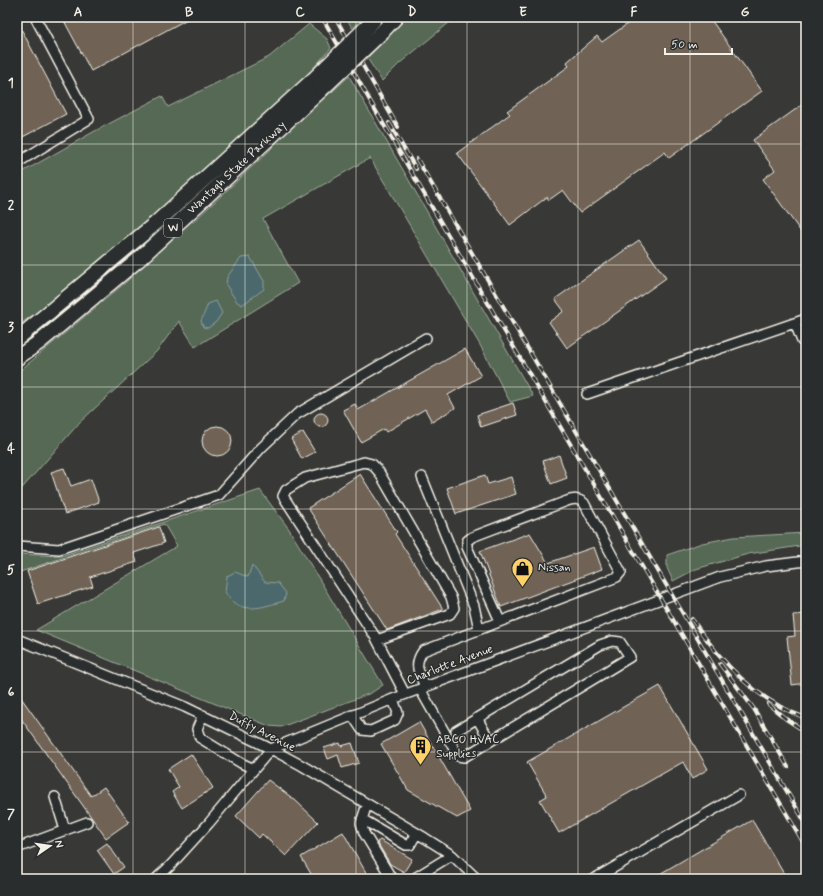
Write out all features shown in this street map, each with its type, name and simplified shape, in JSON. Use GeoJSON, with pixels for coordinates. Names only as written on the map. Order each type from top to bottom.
{"type":"FeatureCollection","features":[{"type":"Feature","properties":{"kind":"highway","name":"Wantagh State Parkway"},"geometry":{"type":"LineString","coordinates":[[20,335],[156,223],[318,84],[382,32],[396,17]]}},
{"type":"Feature","properties":{"kind":"highway","name":"Wantagh State Parkway"},"geometry":{"type":"LineString","coordinates":[[18,357],[41,341],[138,260],[318,84],[375,19]]}},
{"type":"Feature","properties":{"kind":"street"},"geometry":{"type":"LineString","coordinates":[[17,163],[89,120],[35,17]]}},
{"type":"Feature","properties":{"kind":"street"},"geometry":{"type":"LineString","coordinates":[[587,394],[806,319]]}},
{"type":"Feature","properties":{"kind":"street"},"geometry":{"type":"LineString","coordinates":[[795,323],[802,341]]}},
{"type":"Feature","properties":{"kind":"street"},"geometry":{"type":"LineString","coordinates":[[17,546],[59,549],[219,495],[261,448],[297,414],[426,338]]}},
{"type":"Feature","properties":{"kind":"street"},"geometry":{"type":"LineString","coordinates":[[377,640],[450,614],[454,608],[451,597],[379,472],[372,464],[364,462],[305,478],[286,490],[283,496],[377,640],[405,694]]}},
{"type":"Feature","properties":{"kind":"street"},"geometry":{"type":"LineString","coordinates":[[422,477],[474,606],[479,629]]}},
{"type":"Feature","properties":{"kind":"street"},"geometry":{"type":"LineString","coordinates":[[456,731],[600,645],[612,641],[620,642],[630,657],[464,757],[458,756],[423,688],[417,666],[419,657],[423,651],[479,629],[500,622],[617,577],[621,572],[584,503],[579,499],[575,498],[567,500],[472,537],[467,541],[467,548],[500,622]]}},
{"type":"Feature","properties":{"kind":"street","name":"Charlotte Avenue"},"geometry":{"type":"LineString","coordinates":[[156,879],[209,824],[271,749],[405,694],[720,577],[766,566],[806,561]]}},
{"type":"Feature","properties":{"kind":"street","name":"Duffy Avenue"},"geometry":{"type":"LineString","coordinates":[[17,639],[116,678],[203,715],[271,749],[417,833],[452,855],[477,879]]}},
{"type":"Feature","properties":{"kind":"street"},"geometry":{"type":"LineString","coordinates":[[352,715],[362,730],[371,731],[395,720],[398,713],[393,699]]}},
{"type":"Feature","properties":{"kind":"street"},"geometry":{"type":"LineString","coordinates":[[203,715],[196,730],[200,738],[254,769]]}},
{"type":"Feature","properties":{"kind":"street"},"geometry":{"type":"LineString","coordinates":[[477,718],[490,741]]}},
{"type":"Feature","properties":{"kind":"street"},"geometry":{"type":"LineString","coordinates":[[594,879],[739,795]]}},
{"type":"Feature","properties":{"kind":"street"},"geometry":{"type":"LineString","coordinates":[[55,797],[65,830]]}},
{"type":"Feature","properties":{"kind":"street"},"geometry":{"type":"LineString","coordinates":[[367,804],[361,823],[364,833],[392,879]]}},
{"type":"Feature","properties":{"kind":"street"},"geometry":{"type":"LineString","coordinates":[[362,820],[406,845],[410,845],[417,833]]}},
{"type":"Feature","properties":{"kind":"street"},"geometry":{"type":"LineString","coordinates":[[17,848],[87,822]]}},
{"type":"Feature","properties":{"kind":"street"},"geometry":{"type":"LineString","coordinates":[[413,879],[452,855]]}},
{"type":"Feature","properties":{"kind":"green space"},"geometry":{"type":"Polygon","coordinates":[[[346,17],[366,17],[352,28],[346,17]]]}},
{"type":"Feature","properties":{"kind":"green space"},"geometry":{"type":"Polygon","coordinates":[[[402,17],[456,17],[400,63],[382,81],[367,58],[383,41],[382,37],[402,17]]]}},
{"type":"Feature","properties":{"kind":"green space"},"geometry":{"type":"Polygon","coordinates":[[[309,24],[327,39],[331,48],[310,72],[150,220],[39,311],[17,326],[17,175],[95,131],[162,96],[168,107],[269,57],[309,24]]]}},
{"type":"Feature","properties":{"kind":"green space"},"geometry":{"type":"Polygon","coordinates":[[[349,76],[533,396],[510,402],[480,345],[370,158],[263,219],[298,283],[195,347],[179,321],[157,351],[80,422],[17,494],[17,373],[126,282],[188,220],[193,222],[269,151],[284,132],[329,91],[331,93],[349,76]]]}},
{"type":"Feature","properties":{"kind":"green space"},"geometry":{"type":"Polygon","coordinates":[[[260,490],[289,529],[383,685],[371,693],[281,727],[269,726],[36,630],[177,546],[164,524],[17,573],[17,554],[61,556],[260,490]]]}},
{"type":"Feature","properties":{"kind":"green space"},"geometry":{"type":"Polygon","coordinates":[[[806,533],[806,545],[748,554],[696,569],[673,581],[667,568],[667,555],[702,543],[734,537],[806,533]]]}},
{"type":"Feature","properties":{"kind":"water"},"geometry":{"type":"Polygon","coordinates":[[[250,257],[264,281],[264,289],[242,305],[237,302],[226,285],[227,277],[241,258],[250,257]]]}},
{"type":"Feature","properties":{"kind":"water"},"geometry":{"type":"Polygon","coordinates":[[[216,301],[222,313],[216,322],[208,328],[203,327],[201,321],[208,304],[216,301]]]}},
{"type":"Feature","properties":{"kind":"water"},"geometry":{"type":"Polygon","coordinates":[[[252,565],[265,582],[278,583],[286,593],[284,601],[258,608],[252,608],[239,606],[231,600],[225,592],[227,576],[235,572],[248,577],[252,565]]]}},
{"type":"Feature","properties":{"kind":"building"},"geometry":{"type":"Polygon","coordinates":[[[62,17],[191,17],[91,71],[62,17]]]}},
{"type":"Feature","properties":{"kind":"building"},"geometry":{"type":"Polygon","coordinates":[[[637,17],[709,17],[762,91],[669,158],[665,152],[580,213],[563,190],[549,200],[547,197],[510,225],[457,153],[510,114],[507,111],[569,66],[567,62],[597,36],[602,42],[637,17]]]}},
{"type":"Feature","properties":{"kind":"building"},"geometry":{"type":"Polygon","coordinates":[[[17,21],[66,114],[17,140],[17,21]]]}},
{"type":"Feature","properties":{"kind":"building"},"geometry":{"type":"Polygon","coordinates":[[[803,104],[806,109],[806,239],[763,179],[775,170],[753,140],[803,104]]]}},
{"type":"Feature","properties":{"kind":"building"},"geometry":{"type":"Polygon","coordinates":[[[639,240],[666,278],[567,348],[549,322],[564,311],[555,299],[639,240]]]}},
{"type":"Feature","properties":{"kind":"building"},"geometry":{"type":"Polygon","coordinates":[[[465,349],[481,376],[448,395],[455,408],[432,422],[425,409],[386,432],[384,429],[361,442],[343,410],[355,404],[358,410],[465,349]]]}},
{"type":"Feature","properties":{"kind":"building"},"geometry":{"type":"Polygon","coordinates":[[[513,403],[517,415],[481,427],[477,415],[513,403]]]}},
{"type":"Feature","properties":{"kind":"building"},"geometry":{"type":"Polygon","coordinates":[[[321,413],[326,415],[328,420],[326,425],[321,427],[316,425],[314,420],[316,415],[321,413]]]}},
{"type":"Feature","properties":{"kind":"building"},"geometry":{"type":"Polygon","coordinates":[[[217,426],[228,430],[232,441],[228,452],[217,456],[206,452],[202,441],[206,430],[217,426]]]}},
{"type":"Feature","properties":{"kind":"building"},"geometry":{"type":"Polygon","coordinates":[[[303,432],[315,452],[302,459],[291,439],[303,432]]]}},
{"type":"Feature","properties":{"kind":"building"},"geometry":{"type":"Polygon","coordinates":[[[559,455],[567,478],[551,484],[543,461],[559,455]]]}},
{"type":"Feature","properties":{"kind":"building"},"geometry":{"type":"Polygon","coordinates":[[[64,468],[71,486],[91,479],[99,502],[65,514],[51,472],[64,468]]]}},
{"type":"Feature","properties":{"kind":"building"},"geometry":{"type":"Polygon","coordinates":[[[360,474],[397,532],[395,534],[443,609],[387,630],[308,508],[360,474]]]}},
{"type":"Feature","properties":{"kind":"building"},"geometry":{"type":"Polygon","coordinates":[[[485,475],[488,484],[511,477],[516,494],[456,514],[447,488],[485,475]]]}},
{"type":"Feature","properties":{"kind":"building"},"geometry":{"type":"Polygon","coordinates":[[[159,527],[164,543],[134,553],[137,562],[90,577],[93,586],[38,604],[27,571],[159,527]]]}},
{"type":"Feature","properties":{"kind":"building","name":"Nissan"},"geometry":{"type":"Polygon","coordinates":[[[530,533],[548,563],[594,547],[602,569],[501,607],[480,551],[530,533]]]}},
{"type":"Feature","properties":{"kind":"building"},"geometry":{"type":"Polygon","coordinates":[[[806,614],[806,683],[792,685],[787,637],[795,636],[793,615],[806,614]]]}},
{"type":"Feature","properties":{"kind":"building"},"geometry":{"type":"Polygon","coordinates":[[[660,686],[708,769],[692,779],[683,762],[559,833],[540,800],[547,796],[527,762],[660,686]]]}},
{"type":"Feature","properties":{"kind":"building"},"geometry":{"type":"Polygon","coordinates":[[[17,692],[91,796],[104,787],[129,822],[106,838],[17,713],[17,692]]]}},
{"type":"Feature","properties":{"kind":"building","name":"ABCO HVAC Supplies"},"geometry":{"type":"Polygon","coordinates":[[[419,722],[470,811],[457,818],[408,790],[381,744],[419,722]]]}},
{"type":"Feature","properties":{"kind":"building"},"geometry":{"type":"Polygon","coordinates":[[[340,743],[341,746],[352,743],[359,763],[342,768],[338,755],[328,759],[324,748],[340,743]]]}},
{"type":"Feature","properties":{"kind":"building"},"geometry":{"type":"Polygon","coordinates":[[[191,754],[213,788],[182,808],[172,792],[179,787],[168,769],[191,754]]]}},
{"type":"Feature","properties":{"kind":"building"},"geometry":{"type":"Polygon","coordinates":[[[268,780],[295,800],[318,822],[286,856],[262,834],[259,838],[236,816],[268,780]]]}},
{"type":"Feature","properties":{"kind":"building"},"geometry":{"type":"Polygon","coordinates":[[[752,820],[787,879],[651,879],[752,820]]]}},
{"type":"Feature","properties":{"kind":"building"},"geometry":{"type":"Polygon","coordinates":[[[343,832],[368,876],[362,879],[314,879],[301,857],[343,832]]]}},
{"type":"Feature","properties":{"kind":"building"},"geometry":{"type":"Polygon","coordinates":[[[380,840],[412,859],[404,872],[390,864],[377,842],[380,840]]]}},
{"type":"Feature","properties":{"kind":"building"},"geometry":{"type":"Polygon","coordinates":[[[107,843],[124,867],[114,874],[97,850],[107,843]]]}},
{"type":"Feature","properties":{"kind":"railway"},"geometry":{"type":"LineString","coordinates":[[322,17],[806,847]]}},
{"type":"Feature","properties":{"kind":"railway"},"geometry":{"type":"LineString","coordinates":[[335,17],[398,127]]}},
{"type":"Feature","properties":{"kind":"railway"},"geometry":{"type":"LineString","coordinates":[[389,123],[416,169]]}},
{"type":"Feature","properties":{"kind":"railway"},"geometry":{"type":"LineString","coordinates":[[417,159],[806,824]]}},
{"type":"Feature","properties":{"kind":"railway"},"geometry":{"type":"LineString","coordinates":[[692,619],[715,650],[741,678],[771,701],[788,711],[806,718]]}},
{"type":"Feature","properties":{"kind":"railway"},"geometry":{"type":"LineString","coordinates":[[720,664],[754,709],[788,767]]}},
{"type":"Feature","properties":{"kind":"railway"},"geometry":{"type":"LineString","coordinates":[[768,704],[786,719],[806,732]]}},
{"type":"Feature","properties":{"kind":"place","name":"Nissan"},"geometry":{"type":"Point","coordinates":[522,588]}},
{"type":"Feature","properties":{"kind":"place","name":"ABCO HVAC Supplies"},"geometry":{"type":"Point","coordinates":[420,766]}}]}
